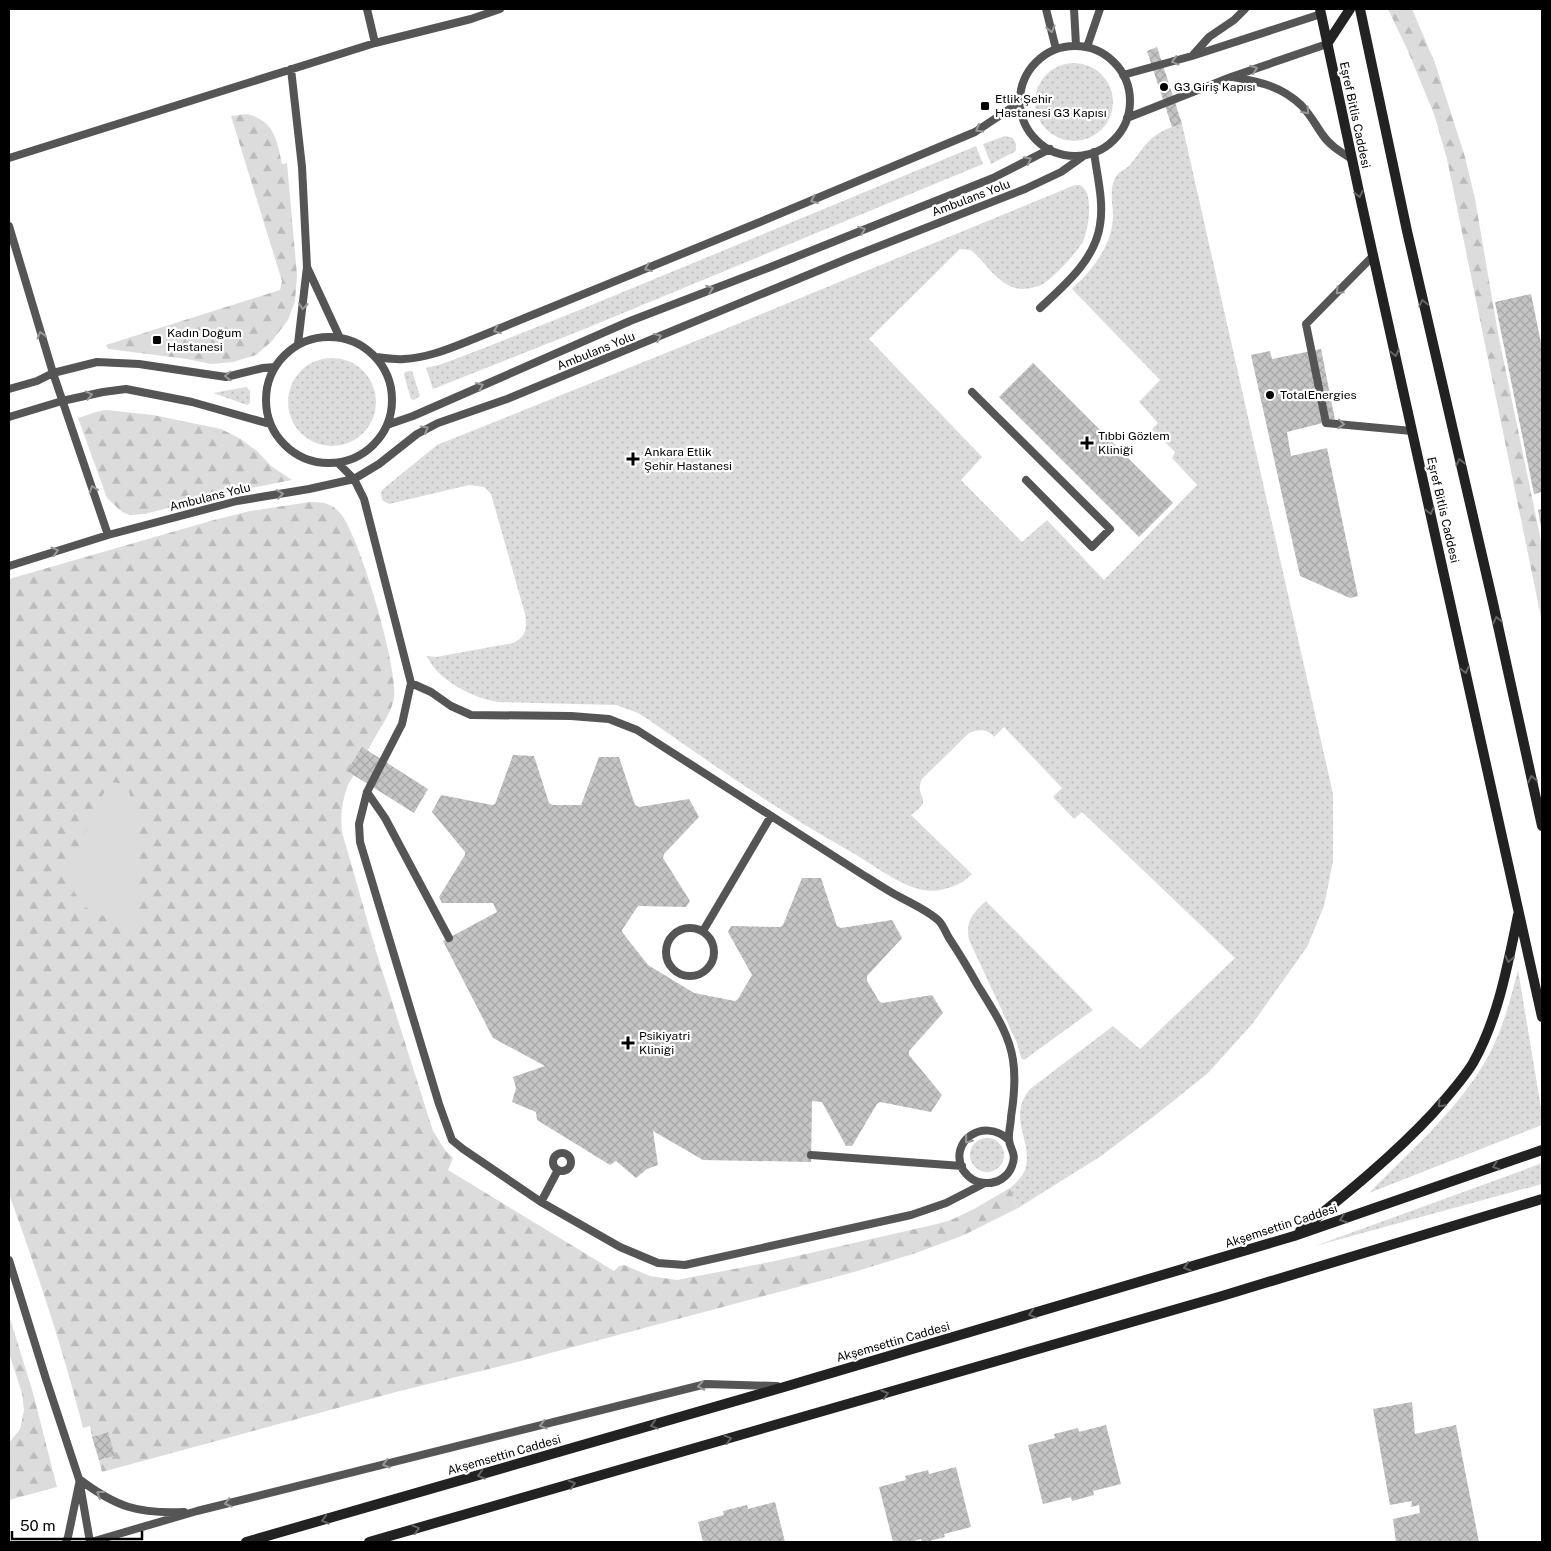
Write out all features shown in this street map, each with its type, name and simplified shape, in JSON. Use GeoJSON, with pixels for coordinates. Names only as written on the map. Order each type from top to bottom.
{"type":"FeatureCollection","features":[{"type":"Feature","properties":{"kind":"main road"},"geometry":{"type":"LineString","coordinates":[[1327,44],[1350,9]]}},
{"type":"Feature","properties":{"kind":"main road"},"geometry":{"type":"LineString","coordinates":[[1360,9],[1407,231],[1493,603],[1542,826]]}},
{"type":"Feature","properties":{"kind":"main road","name":"Eşref Bitlis Caddesi"},"geometry":{"type":"LineString","coordinates":[[1322,11],[1327,44],[1373,256],[1542,1017]]}},
{"type":"Feature","properties":{"kind":"main road"},"geometry":{"type":"LineString","coordinates":[[1294,1236],[1367,1176],[1411,1136],[1451,1093],[1473,1063],[1485,1038],[1504,981],[1519,911]]}},
{"type":"Feature","properties":{"kind":"main road","name":"Akşemsettin Caddesi"},"geometry":{"type":"LineString","coordinates":[[246,1542],[784,1387],[1294,1236],[1542,1150]]}},
{"type":"Feature","properties":{"kind":"main road"},"geometry":{"type":"LineString","coordinates":[[369,1542],[1222,1296],[1542,1200]]}},
{"type":"Feature","properties":{"kind":"lane"},"geometry":{"type":"LineString","coordinates":[[366,9],[375,43]]}},
{"type":"Feature","properties":{"kind":"lane"},"geometry":{"type":"LineString","coordinates":[[9,158],[375,43],[471,19],[500,9]]}},
{"type":"Feature","properties":{"kind":"lane"},"geometry":{"type":"LineString","coordinates":[[1046,9],[1056,49]]}},
{"type":"Feature","properties":{"kind":"lane"},"geometry":{"type":"LineString","coordinates":[[1074,9],[1076,46]]}},
{"type":"Feature","properties":{"kind":"lane"},"geometry":{"type":"LineString","coordinates":[[1087,47],[1100,9]]}},
{"type":"Feature","properties":{"kind":"lane"},"geometry":{"type":"LineString","coordinates":[[1192,56],[1209,37],[1234,20],[1245,9]]}},
{"type":"Feature","properties":{"kind":"lane"},"geometry":{"type":"LineString","coordinates":[[1123,75],[1192,56],[1322,11]]}},
{"type":"Feature","properties":{"kind":"lane"},"geometry":{"type":"LineString","coordinates":[[1127,118],[1231,77],[1327,44]]}},
{"type":"Feature","properties":{"kind":"lane"},"geometry":{"type":"LineString","coordinates":[[1076,46],[1102,52],[1114,62],[1123,75],[1128,88],[1130,102],[1127,118],[1120,132],[1108,144],[1085,155],[1067,155],[1050,149],[1034,137],[1024,121],[1020,102],[1022,85],[1030,70],[1041,57],[1056,49],[1076,46]]}},
{"type":"Feature","properties":{"kind":"lane"},"geometry":{"type":"LineString","coordinates":[[291,69],[302,167],[307,267],[298,344]]}},
{"type":"Feature","properties":{"kind":"lane"},"geometry":{"type":"LineString","coordinates":[[1231,77],[1265,83],[1290,96],[1313,119],[1328,142],[1352,158]]}},
{"type":"Feature","properties":{"kind":"lane"},"geometry":{"type":"LineString","coordinates":[[376,358],[416,358],[446,350],[751,226],[975,132],[1020,102]]}},
{"type":"Feature","properties":{"kind":"lane"},"geometry":{"type":"LineString","coordinates":[[387,425],[413,416],[630,320],[768,268],[993,178],[1050,149]]}},
{"type":"Feature","properties":{"kind":"lane"},"geometry":{"type":"LineString","coordinates":[[1040,308],[1063,287],[1081,266],[1097,239],[1101,210],[1094,152]]}},
{"type":"Feature","properties":{"kind":"lane","name":"Ambulans Yolu"},"geometry":{"type":"LineString","coordinates":[[9,566],[108,535],[237,501],[309,489],[354,479],[379,464],[417,434],[438,423],[508,399],[849,258],[1025,189],[1061,172],[1085,155]]}},
{"type":"Feature","properties":{"kind":"lane"},"geometry":{"type":"LineString","coordinates":[[9,226],[53,373],[108,535]]}},
{"type":"Feature","properties":{"kind":"lane"},"geometry":{"type":"LineString","coordinates":[[1373,256],[1306,324],[1326,423],[1412,431]]}},
{"type":"Feature","properties":{"kind":"lane"},"geometry":{"type":"LineString","coordinates":[[307,267],[339,336]]}},
{"type":"Feature","properties":{"kind":"lane"},"geometry":{"type":"LineString","coordinates":[[339,336],[360,344],[376,358],[388,376],[392,396],[391,411],[381,436],[367,451],[339,464],[308,461],[290,451],[276,436],[267,417],[265,396],[270,376],[275,367],[282,357],[298,344],[318,337],[339,336]]}},
{"type":"Feature","properties":{"kind":"lane"},"geometry":{"type":"LineString","coordinates":[[9,389],[37,381],[53,373],[97,362],[139,364],[226,377],[275,367]]}},
{"type":"Feature","properties":{"kind":"lane"},"geometry":{"type":"LineString","coordinates":[[9,418],[62,401],[126,389],[192,402],[270,424]]}},
{"type":"Feature","properties":{"kind":"lane"},"geometry":{"type":"LineString","coordinates":[[972,392],[1110,529],[1092,547],[1026,480]]}},
{"type":"Feature","properties":{"kind":"lane"},"geometry":{"type":"LineString","coordinates":[[339,464],[354,479],[364,499],[411,682],[402,724],[367,792],[359,824],[360,842],[446,1126],[452,1140],[541,1202],[620,1247],[658,1263],[685,1265],[911,1215],[946,1203],[985,1184],[1001,1180],[1008,1174],[1014,1157],[1013,1148],[1009,1140],[994,1130],[977,1132],[969,1136],[960,1152],[962,1166],[968,1176],[985,1184]]}},
{"type":"Feature","properties":{"kind":"lane"},"geometry":{"type":"LineString","coordinates":[[411,682],[431,692],[451,706],[471,715],[571,716],[609,719],[637,730],[939,921],[996,1014],[1007,1036],[1013,1059],[1014,1091],[1009,1140]]}},
{"type":"Feature","properties":{"kind":"lane"},"geometry":{"type":"LineString","coordinates":[[367,792],[386,818],[449,938]]}},
{"type":"Feature","properties":{"kind":"lane"},"geometry":{"type":"LineString","coordinates":[[703,931],[771,816]]}},
{"type":"Feature","properties":{"kind":"lane"},"geometry":{"type":"LineString","coordinates":[[687,927],[703,931],[713,944],[714,953],[709,967],[703,972],[688,976],[680,974],[668,965],[665,950],[667,941],[672,934],[679,929],[687,927]]}},
{"type":"Feature","properties":{"kind":"lane"},"geometry":{"type":"LineString","coordinates":[[811,1154],[962,1166]]}},
{"type":"Feature","properties":{"kind":"lane"},"geometry":{"type":"LineString","coordinates":[[541,1202],[558,1170]]}},
{"type":"Feature","properties":{"kind":"lane"},"geometry":{"type":"LineString","coordinates":[[9,1260],[80,1479],[91,1542],[197,1511],[706,1384],[784,1387]]}},
{"type":"Feature","properties":{"kind":"lane"},"geometry":{"type":"LineString","coordinates":[[80,1479],[100,1495],[138,1510],[159,1513],[197,1511]]}},
{"type":"Feature","properties":{"kind":"lane"},"geometry":{"type":"LineString","coordinates":[[66,1542],[80,1479]]}},
{"type":"Feature","properties":{"kind":"green space"},"geometry":{"type":"Polygon","coordinates":[[[1388,9],[1412,9],[1435,63],[1465,157],[1475,199],[1498,333],[1542,546],[1542,622],[1447,159],[1434,114],[1388,9]]]}},
{"type":"Feature","properties":{"kind":"green space"},"geometry":{"type":"Polygon","coordinates":[[[1074,63],[1089,66],[1101,75],[1110,87],[1113,102],[1110,117],[1101,129],[1089,138],[1074,141],[1059,138],[1047,129],[1038,117],[1035,102],[1038,87],[1047,75],[1059,66],[1074,63]]]}},
{"type":"Feature","properties":{"kind":"green space"},"geometry":{"type":"Polygon","coordinates":[[[247,114],[256,117],[269,126],[276,139],[282,164],[287,163],[297,275],[295,301],[288,320],[272,341],[256,355],[233,362],[211,364],[108,349],[106,345],[280,290],[282,281],[231,116],[247,114]]]}},
{"type":"Feature","properties":{"kind":"green space"},"geometry":{"type":"Polygon","coordinates":[[[1182,124],[1333,794],[1333,861],[1324,906],[1307,947],[1253,1023],[1208,1073],[1101,1156],[1018,1208],[1010,1188],[1019,1180],[1025,1170],[1027,1159],[1020,1110],[1023,1100],[1030,1089],[1113,1026],[1140,1049],[1235,958],[1082,812],[1074,819],[1053,797],[1062,788],[1004,727],[994,737],[989,732],[983,730],[969,733],[920,783],[923,803],[911,815],[972,874],[950,888],[930,891],[914,888],[896,880],[804,824],[735,780],[638,713],[616,705],[499,702],[479,697],[457,687],[439,673],[427,656],[436,657],[513,643],[521,637],[526,627],[525,614],[491,494],[484,487],[469,485],[389,504],[382,500],[381,493],[383,489],[437,445],[1075,185],[1080,185],[1087,194],[1089,201],[1089,218],[1084,239],[1066,263],[1043,284],[1026,289],[1014,288],[999,279],[971,250],[960,249],[869,339],[982,457],[961,480],[1022,542],[1047,520],[1104,580],[1197,485],[1172,458],[1175,452],[1152,429],[1158,423],[1139,402],[1160,380],[1072,289],[1100,257],[1109,238],[1113,217],[1112,187],[1116,176],[1129,166],[1155,135],[1168,128],[1182,124]]]}},
{"type":"Feature","properties":{"kind":"green space"},"geometry":{"type":"Polygon","coordinates":[[[1005,136],[1013,138],[1016,144],[1016,151],[991,164],[983,144],[1005,136]]]}},
{"type":"Feature","properties":{"kind":"green space"},"geometry":{"type":"Polygon","coordinates":[[[976,146],[983,164],[582,330],[433,389],[426,368],[442,364],[577,311],[976,146]]]}},
{"type":"Feature","properties":{"kind":"green space"},"geometry":{"type":"Polygon","coordinates":[[[332,358],[349,361],[357,365],[369,377],[373,385],[376,402],[373,419],[369,427],[357,439],[349,443],[332,446],[315,443],[307,439],[295,427],[291,419],[288,402],[291,385],[295,377],[307,365],[315,361],[332,358]]]}},
{"type":"Feature","properties":{"kind":"green space"},"geometry":{"type":"Polygon","coordinates":[[[412,371],[420,396],[414,400],[411,399],[404,375],[405,372],[412,371]]]}},
{"type":"Feature","properties":{"kind":"green space"},"geometry":{"type":"Polygon","coordinates":[[[246,387],[250,391],[250,403],[247,405],[213,393],[246,387]]]}},
{"type":"Feature","properties":{"kind":"green space"},"geometry":{"type":"Polygon","coordinates":[[[106,410],[153,415],[221,429],[239,438],[257,451],[271,466],[292,480],[221,494],[145,514],[130,515],[122,512],[107,498],[78,418],[106,410]]]}},
{"type":"Feature","properties":{"kind":"green space"},"geometry":{"type":"Polygon","coordinates":[[[310,502],[330,505],[340,513],[348,526],[367,573],[390,660],[394,683],[393,702],[388,716],[348,785],[342,808],[342,832],[376,951],[433,1131],[445,1150],[453,1158],[448,1170],[614,1271],[619,1266],[624,1265],[650,1276],[677,1280],[775,1261],[937,1224],[951,1220],[974,1209],[1010,1188],[1018,1208],[964,1235],[916,1253],[854,1272],[517,1362],[400,1391],[102,1472],[99,1460],[115,1456],[107,1432],[92,1437],[90,1426],[83,1428],[49,1310],[9,1194],[9,579],[214,520],[250,511],[310,502]]]}},
{"type":"Feature","properties":{"kind":"green space"},"geometry":{"type":"Polygon","coordinates":[[[109,782],[127,784],[134,814],[137,849],[138,916],[137,927],[132,930],[83,906],[72,888],[70,865],[109,782]]]}},
{"type":"Feature","properties":{"kind":"green space"},"geometry":{"type":"Polygon","coordinates":[[[986,901],[1093,1010],[1024,1060],[1021,1058],[1017,1043],[969,940],[969,922],[977,909],[986,901]]]}},
{"type":"Feature","properties":{"kind":"green space"},"geometry":{"type":"Polygon","coordinates":[[[1518,970],[1542,1114],[1542,1125],[1369,1193],[1442,1119],[1480,1070],[1498,1034],[1518,970]]]}},
{"type":"Feature","properties":{"kind":"green space"},"geometry":{"type":"Polygon","coordinates":[[[987,1138],[994,1139],[999,1143],[1003,1148],[1003,1162],[999,1167],[994,1171],[987,1172],[980,1171],[975,1167],[971,1162],[970,1155],[971,1148],[975,1143],[980,1139],[987,1138]]]}},
{"type":"Feature","properties":{"kind":"green space"},"geometry":{"type":"Polygon","coordinates":[[[1542,1163],[1542,1184],[1315,1246],[1521,1171],[1542,1163]]]}},
{"type":"Feature","properties":{"kind":"green space"},"geometry":{"type":"Polygon","coordinates":[[[9,1315],[33,1393],[57,1487],[9,1500],[9,1443],[20,1429],[24,1410],[22,1393],[9,1353],[9,1315]]]}},
{"type":"Feature","properties":{"kind":"building","name":"G3 Giriş Kapısı"},"geometry":{"type":"Polygon","coordinates":[[[1157,47],[1182,124],[1172,127],[1147,51],[1157,47]]]}},
{"type":"Feature","properties":{"kind":"building"},"geometry":{"type":"Polygon","coordinates":[[[1531,294],[1542,348],[1542,492],[1534,494],[1495,302],[1531,294]]]}},
{"type":"Feature","properties":{"kind":"building"},"geometry":{"type":"Polygon","coordinates":[[[1321,349],[1335,420],[1287,432],[1291,456],[1327,448],[1358,596],[1350,598],[1300,576],[1251,355],[1270,351],[1272,359],[1321,349]]]}},
{"type":"Feature","properties":{"kind":"building"},"geometry":{"type":"Polygon","coordinates":[[[1033,363],[1173,503],[1139,537],[999,397],[1033,363]]]}},
{"type":"Feature","properties":{"kind":"building"},"geometry":{"type":"Polygon","coordinates":[[[1542,509],[1542,527],[1541,527],[1538,510],[1542,509]]]}},
{"type":"Feature","properties":{"kind":"building"},"geometry":{"type":"Polygon","coordinates":[[[362,747],[428,789],[414,813],[347,771],[362,747]]]}},
{"type":"Feature","properties":{"kind":"building"},"geometry":{"type":"Polygon","coordinates":[[[513,755],[534,756],[549,803],[553,805],[581,805],[599,757],[619,757],[635,805],[639,807],[689,799],[699,817],[664,854],[663,858],[690,901],[686,907],[638,906],[622,932],[648,965],[694,993],[735,1001],[738,999],[752,975],[728,932],[731,926],[780,927],[783,925],[802,878],[821,878],[837,926],[841,928],[892,920],[902,938],[867,976],[867,981],[882,1003],[932,995],[943,1013],[909,1051],[909,1055],[942,1095],[931,1112],[880,1102],[852,1146],[846,1146],[822,1102],[812,1101],[811,1162],[703,1160],[653,1131],[658,1165],[647,1169],[636,1178],[616,1161],[610,1165],[537,1120],[536,1112],[512,1102],[516,1088],[513,1077],[545,1066],[493,1038],[443,941],[497,912],[493,903],[442,903],[439,897],[465,855],[465,852],[432,812],[441,795],[495,804],[513,755]]]}},
{"type":"Feature","properties":{"kind":"building"},"geometry":{"type":"Polygon","coordinates":[[[1412,1402],[1415,1434],[1456,1425],[1479,1542],[1396,1542],[1393,1519],[1420,1513],[1419,1505],[1411,1507],[1412,1501],[1390,1505],[1373,1409],[1412,1402]]]}},
{"type":"Feature","properties":{"kind":"building"},"geometry":{"type":"Polygon","coordinates":[[[1106,1425],[1121,1484],[1093,1491],[1094,1495],[1072,1501],[1071,1497],[1043,1504],[1028,1445],[1055,1438],[1054,1434],[1078,1428],[1079,1432],[1106,1425]]]}},
{"type":"Feature","properties":{"kind":"building"},"geometry":{"type":"Polygon","coordinates":[[[108,1432],[115,1456],[99,1460],[92,1437],[108,1432]]]}},
{"type":"Feature","properties":{"kind":"building"},"geometry":{"type":"Polygon","coordinates":[[[956,1467],[971,1527],[944,1534],[945,1537],[925,1542],[922,1542],[921,1539],[910,1542],[893,1542],[879,1487],[906,1480],[905,1476],[928,1470],[929,1474],[956,1467]]]}},
{"type":"Feature","properties":{"kind":"building"},"geometry":{"type":"Polygon","coordinates":[[[775,1502],[785,1542],[703,1542],[698,1522],[724,1515],[723,1511],[747,1505],[748,1509],[775,1502]]]}},
{"type":"Feature","properties":{"kind":"place","name":"G3 Giriş Kapısı"},"geometry":{"type":"Point","coordinates":[1164,87]}},
{"type":"Feature","properties":{"kind":"place","name":"Etlik Şehir Hastanesi G3 Kapısı"},"geometry":{"type":"Point","coordinates":[985,106]}},
{"type":"Feature","properties":{"kind":"place","name":"Kadın Doğum Hastanesi"},"geometry":{"type":"Point","coordinates":[157,340]}},
{"type":"Feature","properties":{"kind":"place","name":"TotalEnergies"},"geometry":{"type":"Point","coordinates":[1270,395]}},
{"type":"Feature","properties":{"kind":"place","name":"Tıbbi Gözlem Kliniği"},"geometry":{"type":"Point","coordinates":[1087,443]}},
{"type":"Feature","properties":{"kind":"place","name":"Ankara Etlik Şehir Hastanesi"},"geometry":{"type":"Point","coordinates":[633,459]}},
{"type":"Feature","properties":{"kind":"place","name":"Psikiyatri Kliniği"},"geometry":{"type":"Point","coordinates":[628,1043]}}]}
